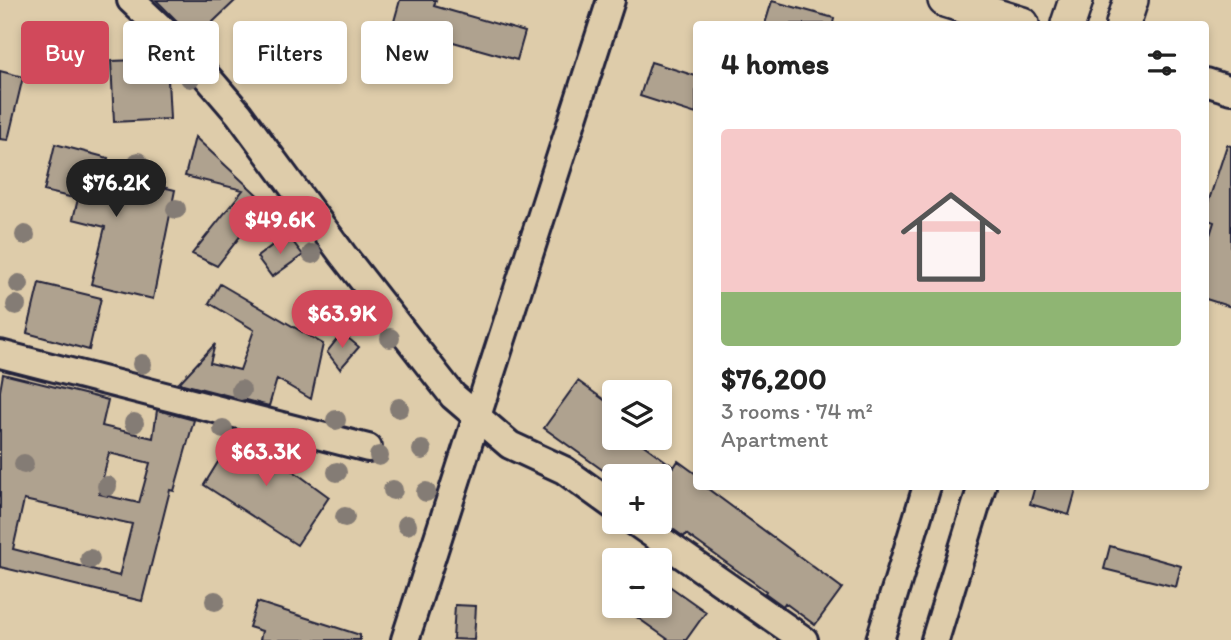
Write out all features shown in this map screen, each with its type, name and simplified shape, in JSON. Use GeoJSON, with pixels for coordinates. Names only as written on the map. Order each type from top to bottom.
{"type":"FeatureCollection","features":[{"type":"Feature","properties":{"kind":"main road"},"geometry":{"type":"LineString","coordinates":[[945,0],[1012,21]]}},
{"type":"Feature","properties":{"kind":"main road"},"geometry":{"type":"LineString","coordinates":[[1069,21],[1076,0]]}},
{"type":"Feature","properties":{"kind":"main road"},"geometry":{"type":"LineString","coordinates":[[1124,21],[1130,0]]}},
{"type":"Feature","properties":{"kind":"street"},"geometry":{"type":"LineString","coordinates":[[131,0],[184,50],[239,114],[445,385],[510,445],[564,470],[602,497]]}},
{"type":"Feature","properties":{"kind":"street"},"geometry":{"type":"LineString","coordinates":[[405,640],[611,0]]}},
{"type":"Feature","properties":{"kind":"street"},"geometry":{"type":"LineString","coordinates":[[1209,83],[1231,90]]}},
{"type":"Feature","properties":{"kind":"street"},"geometry":{"type":"LineString","coordinates":[[0,354],[368,448]]}},
{"type":"Feature","properties":{"kind":"street"},"geometry":{"type":"LineString","coordinates":[[880,640],[926,490]]}},
{"type":"Feature","properties":{"kind":"street"},"geometry":{"type":"LineString","coordinates":[[936,640],[981,490]]}},
{"type":"Feature","properties":{"kind":"street"},"geometry":{"type":"LineString","coordinates":[[652,534],[804,640]]}},
{"type":"Feature","properties":{"kind":"building"},"geometry":{"type":"Polygon","coordinates":[[[156,0],[236,0],[214,21],[177,21],[156,0]]]}},
{"type":"Feature","properties":{"kind":"building"},"geometry":{"type":"Polygon","coordinates":[[[400,0],[436,0],[434,6],[525,32],[517,60],[453,42],[453,21],[394,21],[400,0]]]}},
{"type":"Feature","properties":{"kind":"building"},"geometry":{"type":"Polygon","coordinates":[[[772,1],[834,18],[834,21],[766,21],[772,1]]]}},
{"type":"Feature","properties":{"kind":"building"},"geometry":{"type":"Polygon","coordinates":[[[111,61],[123,61],[123,84],[168,84],[170,119],[114,122],[111,61]]]}},
{"type":"Feature","properties":{"kind":"building"},"geometry":{"type":"Polygon","coordinates":[[[651,62],[693,75],[693,113],[640,96],[651,62]]]}},
{"type":"Feature","properties":{"kind":"building"},"geometry":{"type":"Polygon","coordinates":[[[0,71],[21,76],[21,84],[8,140],[0,139],[0,71]]]}},
{"type":"Feature","properties":{"kind":"building"},"geometry":{"type":"Polygon","coordinates":[[[195,137],[266,203],[217,266],[192,254],[243,190],[185,176],[195,137]]]}},
{"type":"Feature","properties":{"kind":"building"},"geometry":{"type":"Polygon","coordinates":[[[55,144],[108,158],[104,173],[175,190],[153,299],[91,284],[105,227],[73,219],[78,199],[44,191],[55,144]]]}},
{"type":"Feature","properties":{"kind":"building"},"geometry":{"type":"Polygon","coordinates":[[[1227,145],[1231,146],[1231,307],[1209,300],[1209,238],[1214,222],[1209,220],[1209,200],[1227,145]]]}},
{"type":"Feature","properties":{"kind":"building"},"geometry":{"type":"Polygon","coordinates":[[[287,234],[303,255],[272,277],[257,257],[287,234]]]}},
{"type":"Feature","properties":{"kind":"building"},"geometry":{"type":"Polygon","coordinates":[[[39,283],[101,298],[89,350],[27,333],[39,283]]]}},
{"type":"Feature","properties":{"kind":"building"},"geometry":{"type":"Polygon","coordinates":[[[220,284],[323,344],[311,399],[277,379],[269,406],[179,383],[215,344],[210,363],[240,370],[254,330],[209,303],[220,284]]]}},
{"type":"Feature","properties":{"kind":"building"},"geometry":{"type":"Polygon","coordinates":[[[342,333],[359,347],[340,369],[327,352],[342,333]]]}},
{"type":"Feature","properties":{"kind":"building"},"geometry":{"type":"Polygon","coordinates":[[[3,374],[108,400],[102,426],[153,438],[157,410],[194,420],[174,491],[170,490],[142,601],[0,567],[0,391],[3,374]],[[109,453],[99,494],[139,503],[150,463],[109,453]],[[24,500],[13,549],[119,576],[132,524],[24,500]]]}},
{"type":"Feature","properties":{"kind":"building"},"geometry":{"type":"Polygon","coordinates":[[[578,381],[602,398],[602,450],[651,450],[670,464],[602,464],[602,470],[544,428],[578,381]]]}},
{"type":"Feature","properties":{"kind":"building"},"geometry":{"type":"Polygon","coordinates":[[[237,431],[259,436],[257,442],[279,455],[277,459],[329,497],[297,545],[204,485],[237,431]]]}},
{"type":"Feature","properties":{"kind":"building"},"geometry":{"type":"Polygon","coordinates":[[[678,461],[693,472],[693,490],[709,490],[842,588],[815,625],[785,603],[783,606],[686,534],[684,537],[672,528],[672,466],[674,467],[678,461]]]}},
{"type":"Feature","properties":{"kind":"building"},"geometry":{"type":"Polygon","coordinates":[[[1034,490],[1076,490],[1069,515],[1030,504],[1034,490]]]}},
{"type":"Feature","properties":{"kind":"building"},"geometry":{"type":"Polygon","coordinates":[[[1110,546],[1181,566],[1176,587],[1104,569],[1110,546]]]}},
{"type":"Feature","properties":{"kind":"building"},"geometry":{"type":"Polygon","coordinates":[[[672,588],[706,612],[686,640],[669,640],[638,618],[672,618],[672,588]]]}},
{"type":"Feature","properties":{"kind":"building"},"geometry":{"type":"Polygon","coordinates":[[[257,602],[360,635],[360,640],[260,640],[262,631],[249,627],[257,602]]]}},
{"type":"Feature","properties":{"kind":"building"},"geometry":{"type":"Polygon","coordinates":[[[455,605],[476,606],[474,640],[453,639],[455,605]]]}}]}
